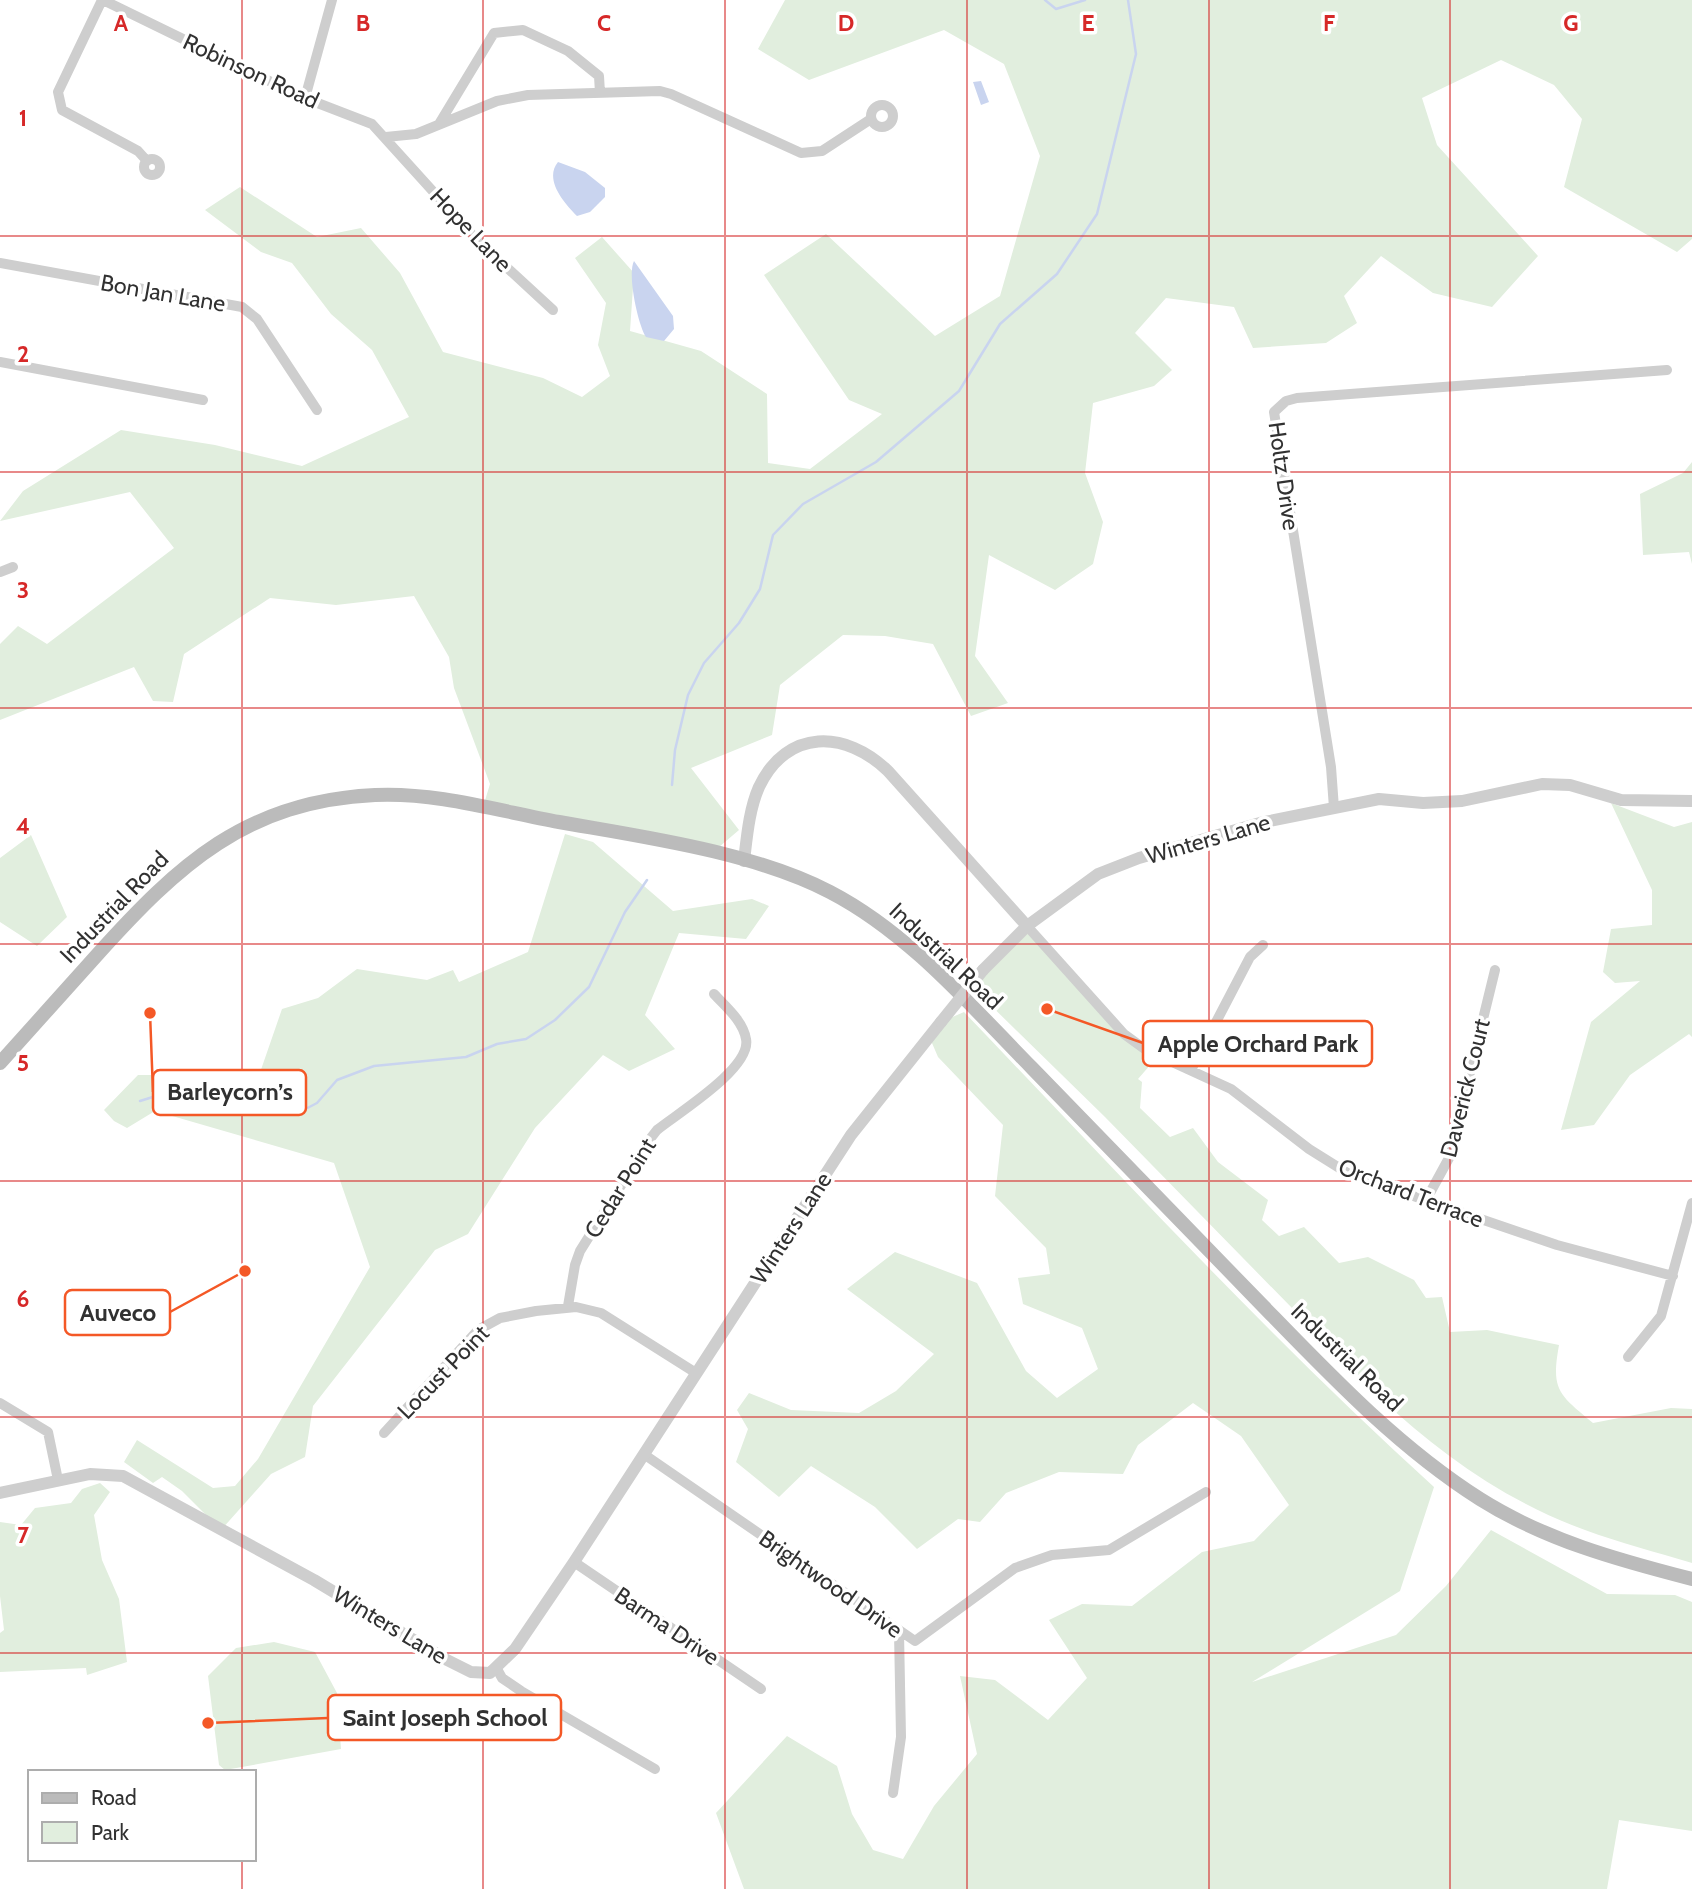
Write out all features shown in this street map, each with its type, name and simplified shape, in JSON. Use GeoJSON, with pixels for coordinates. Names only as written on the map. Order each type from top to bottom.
{"type":"FeatureCollection","features":[{"type":"Feature","properties":{"kind":"main road","name":"Industrial Road"},"geometry":{"type":"LineString","coordinates":[[0,1063],[143,903],[176,873],[224,839],[264,819],[305,805],[379,795],[418,798],[591,828],[744,861],[790,875],[830,892],[877,920],[904,942],[1017,1053],[1311,1356],[1413,1451],[1482,1500],[1541,1531],[1620,1561],[1692,1579]]}},
{"type":"Feature","properties":{"kind":"street","name":"Robinson Road"},"geometry":{"type":"LineString","coordinates":[[102,0],[305,98],[366,120],[394,146]]}},
{"type":"Feature","properties":{"kind":"street"},"geometry":{"type":"LineString","coordinates":[[102,0],[58,92],[58,102],[62,110],[138,151],[146,160]]}},
{"type":"Feature","properties":{"kind":"street"},"geometry":{"type":"LineString","coordinates":[[305,98],[332,0]]}},
{"type":"Feature","properties":{"kind":"street"},"geometry":{"type":"LineString","coordinates":[[439,124],[494,33],[523,30],[568,51],[599,76],[600,93]]}},
{"type":"Feature","properties":{"kind":"street"},"geometry":{"type":"LineString","coordinates":[[386,137],[416,134],[505,99],[600,93],[660,91],[671,94],[801,153],[822,150],[871,119]]}},
{"type":"Feature","properties":{"kind":"street","name":"Hope Lane"},"geometry":{"type":"LineString","coordinates":[[394,146],[477,240],[553,310]]}},
{"type":"Feature","properties":{"kind":"street","name":"Bon Jan Lane"},"geometry":{"type":"LineString","coordinates":[[0,264],[242,307],[257,319],[317,410]]}},
{"type":"Feature","properties":{"kind":"street"},"geometry":{"type":"LineString","coordinates":[[0,362],[203,400]]}},
{"type":"Feature","properties":{"kind":"street","name":"Holtz Drive"},"geometry":{"type":"LineString","coordinates":[[1334,808],[1331,767],[1274,412],[1286,401],[1297,398],[1667,370]]}},
{"type":"Feature","properties":{"kind":"street"},"geometry":{"type":"LineString","coordinates":[[0,572],[13,567]]}},
{"type":"Feature","properties":{"kind":"street"},"geometry":{"type":"LineString","coordinates":[[744,861],[753,806],[771,768],[796,748],[811,743],[828,741],[852,744],[873,756],[888,771],[1027,926]]}},
{"type":"Feature","properties":{"kind":"street","name":"Winters Lane"},"geometry":{"type":"LineString","coordinates":[[0,1493],[90,1474],[123,1476],[326,1587],[445,1659],[477,1674],[497,1669],[574,1562],[645,1455],[851,1135],[983,970],[1027,926],[1085,881],[1114,867],[1222,833],[1379,799],[1423,803],[1462,801],[1523,787],[1560,784],[1621,800],[1692,801]]}},
{"type":"Feature","properties":{"kind":"street","name":"Orchard Terrace"},"geometry":{"type":"LineString","coordinates":[[1027,926],[1124,1034],[1146,1050],[1231,1089],[1309,1149],[1349,1174],[1557,1245],[1673,1276]]}},
{"type":"Feature","properties":{"kind":"street"},"geometry":{"type":"LineString","coordinates":[[1191,1070],[1250,957],[1263,945]]}},
{"type":"Feature","properties":{"kind":"street","name":"Daverick Court"},"geometry":{"type":"LineString","coordinates":[[1425,1202],[1449,1158],[1495,970]]}},
{"type":"Feature","properties":{"kind":"street","name":"Cedar Point"},"geometry":{"type":"LineString","coordinates":[[568,1306],[580,1251],[650,1139],[692,1101],[730,1074],[743,1059],[747,1045],[744,1030],[715,994]]}},
{"type":"Feature","properties":{"kind":"street"},"geometry":{"type":"LineString","coordinates":[[1628,1357],[1658,1321],[1692,1203]]}},
{"type":"Feature","properties":{"kind":"street","name":"Locust Point"},"geometry":{"type":"LineString","coordinates":[[384,1433],[463,1345],[487,1324],[518,1314],[568,1306],[601,1313],[696,1373]]}},
{"type":"Feature","properties":{"kind":"street"},"geometry":{"type":"LineString","coordinates":[[0,1403],[48,1432],[58,1480]]}},
{"type":"Feature","properties":{"kind":"street","name":"Brightwood Drive"},"geometry":{"type":"LineString","coordinates":[[645,1455],[915,1641],[921,1640],[1014,1567],[1052,1555],[1109,1550],[1206,1492]]}},
{"type":"Feature","properties":{"kind":"street","name":"Barma Drive"},"geometry":{"type":"LineString","coordinates":[[574,1562],[761,1689]]}},
{"type":"Feature","properties":{"kind":"street"},"geometry":{"type":"LineString","coordinates":[[893,1794],[901,1737],[899,1632]]}},
{"type":"Feature","properties":{"kind":"street"},"geometry":{"type":"LineString","coordinates":[[497,1669],[502,1678],[521,1691],[655,1769]]}},
{"type":"Feature","properties":{"kind":"green space"},"geometry":{"type":"Polygon","coordinates":[[[785,0],[1692,0],[1692,239],[1677,252],[1564,187],[1582,119],[1554,85],[1501,60],[1422,98],[1437,145],[1538,256],[1492,307],[1433,293],[1381,256],[1344,296],[1357,323],[1326,343],[1253,348],[1234,307],[1166,298],[1135,333],[1172,370],[1154,386],[1093,403],[1085,473],[1103,522],[1093,564],[1055,590],[989,555],[975,656],[1008,703],[971,716],[933,644],[885,636],[843,635],[780,685],[772,735],[691,768],[739,830],[712,853],[483,807],[490,784],[454,688],[449,657],[414,596],[336,605],[270,598],[184,654],[173,702],[153,701],[134,667],[0,720],[0,644],[18,626],[47,644],[174,548],[130,492],[0,521],[23,491],[121,430],[215,445],[302,466],[409,417],[372,350],[331,314],[292,263],[261,252],[205,210],[240,187],[317,237],[361,228],[400,273],[443,352],[543,378],[582,397],[610,376],[598,345],[606,303],[575,258],[602,237],[634,273],[630,331],[701,351],[767,394],[768,463],[810,469],[882,414],[849,400],[764,275],[826,234],[935,336],[1000,296],[1040,156],[1004,64],[944,30],[809,80],[758,49],[785,0]]]}},
{"type":"Feature","properties":{"kind":"green space"},"geometry":{"type":"Polygon","coordinates":[[[1692,462],[1692,564],[1689,552],[1643,555],[1640,494],[1683,473],[1692,462]]]}},
{"type":"Feature","properties":{"kind":"green space"},"geometry":{"type":"Polygon","coordinates":[[[1611,803],[1674,827],[1692,822],[1692,1037],[1689,1034],[1630,1075],[1594,1125],[1561,1130],[1591,1022],[1640,981],[1615,983],[1603,972],[1611,929],[1652,925],[1652,890],[1611,803]]]}},
{"type":"Feature","properties":{"kind":"green space"},"geometry":{"type":"Polygon","coordinates":[[[565,834],[593,842],[673,911],[752,899],[769,906],[746,939],[679,933],[645,1015],[675,1049],[629,1071],[603,1055],[535,1128],[468,1234],[435,1250],[313,1406],[305,1457],[271,1474],[221,1530],[182,1491],[162,1477],[153,1483],[124,1462],[137,1440],[213,1488],[235,1486],[258,1459],[370,1267],[334,1163],[155,1111],[127,1128],[114,1121],[104,1110],[138,1075],[181,1075],[255,1087],[282,1009],[318,998],[357,969],[427,980],[453,970],[459,982],[528,952],[565,834]]]}},
{"type":"Feature","properties":{"kind":"green space"},"geometry":{"type":"Polygon","coordinates":[[[31,835],[67,917],[37,946],[0,922],[0,858],[31,835]]]}},
{"type":"Feature","properties":{"kind":"green space"},"geometry":{"type":"Polygon","coordinates":[[[1027,926],[1113,1024],[1158,1056],[1138,1079],[1142,1082],[1140,1108],[1170,1137],[1193,1128],[1218,1162],[1268,1200],[1262,1220],[1279,1236],[1304,1227],[1339,1263],[1368,1257],[1414,1280],[1426,1298],[1442,1297],[1450,1332],[1487,1330],[1559,1345],[1556,1372],[1560,1390],[1572,1405],[1593,1423],[1671,1408],[1692,1409],[1692,1563],[1598,1535],[1528,1505],[1450,1457],[1380,1398],[1105,1117],[972,987],[1027,926]]]}},
{"type":"Feature","properties":{"kind":"green space"},"geometry":{"type":"Polygon","coordinates":[[[964,1012],[1253,1313],[1434,1487],[1400,1591],[1252,1682],[1396,1635],[1446,1586],[1491,1530],[1607,1594],[1675,1595],[1692,1602],[1692,1831],[1619,1820],[1607,1889],[744,1889],[716,1813],[787,1736],[837,1766],[852,1814],[873,1850],[903,1859],[934,1806],[977,1754],[960,1676],[995,1680],[1048,1720],[1087,1678],[1049,1620],[1082,1604],[1132,1606],[1202,1552],[1254,1541],[1289,1505],[1241,1436],[1193,1403],[1138,1445],[1123,1474],[1059,1472],[1006,1493],[980,1522],[958,1519],[917,1549],[875,1507],[811,1466],[779,1497],[736,1462],[748,1429],[737,1410],[749,1393],[791,1410],[859,1413],[896,1391],[934,1354],[847,1289],[895,1252],[977,1283],[1026,1371],[1057,1398],[1098,1369],[1082,1328],[1023,1304],[1018,1278],[1050,1274],[1046,1248],[995,1196],[1003,1125],[938,1057],[929,1036],[941,1022],[964,1012]]]}},
{"type":"Feature","properties":{"kind":"green space"},"geometry":{"type":"Polygon","coordinates":[[[100,1483],[110,1492],[94,1515],[102,1560],[119,1599],[127,1662],[87,1675],[86,1668],[0,1672],[0,1633],[4,1630],[0,1596],[0,1522],[21,1525],[35,1508],[71,1503],[82,1489],[100,1483]]]}},
{"type":"Feature","properties":{"kind":"green space"},"geometry":{"type":"Polygon","coordinates":[[[274,1642],[315,1652],[337,1693],[341,1749],[225,1770],[219,1765],[208,1676],[236,1648],[274,1642]]]}},
{"type":"Feature","properties":{"kind":"water"},"geometry":{"type":"Polygon","coordinates":[[[981,81],[989,102],[981,105],[973,82],[981,81]]]}},
{"type":"Feature","properties":{"kind":"water"},"geometry":{"type":"Polygon","coordinates":[[[558,162],[585,172],[605,188],[605,197],[590,212],[577,216],[561,197],[553,176],[558,162]]]}},
{"type":"Feature","properties":{"kind":"water"},"geometry":{"type":"Polygon","coordinates":[[[634,261],[673,316],[674,329],[664,341],[646,337],[643,331],[633,288],[634,261]]]}},
{"type":"Feature","properties":{"kind":"waterway"},"geometry":{"type":"LineString","coordinates":[[1045,0],[1056,9],[1085,0]]}},
{"type":"Feature","properties":{"kind":"waterway"},"geometry":{"type":"LineString","coordinates":[[672,785],[675,750],[688,695],[704,663],[739,623],[760,589],[773,535],[803,504],[876,462],[959,391],[1000,324],[1057,274],[1097,214],[1136,54],[1128,0]]}},
{"type":"Feature","properties":{"kind":"waterway"},"geometry":{"type":"LineString","coordinates":[[140,1101],[156,1096],[296,1114],[317,1103],[337,1080],[374,1066],[466,1057],[497,1044],[526,1039],[555,1020],[589,987],[625,912],[647,880]]}},
{"type":"Feature","properties":{"kind":"place","name":"Apple Orchard Park"},"geometry":{"type":"Point","coordinates":[1047,1009]}},
{"type":"Feature","properties":{"kind":"place","name":"Barleycorn’s"},"geometry":{"type":"Point","coordinates":[150,1013]}},
{"type":"Feature","properties":{"kind":"place","name":"Auveco"},"geometry":{"type":"Point","coordinates":[245,1271]}},
{"type":"Feature","properties":{"kind":"place","name":"Saint Joseph School"},"geometry":{"type":"Point","coordinates":[208,1723]}}]}
